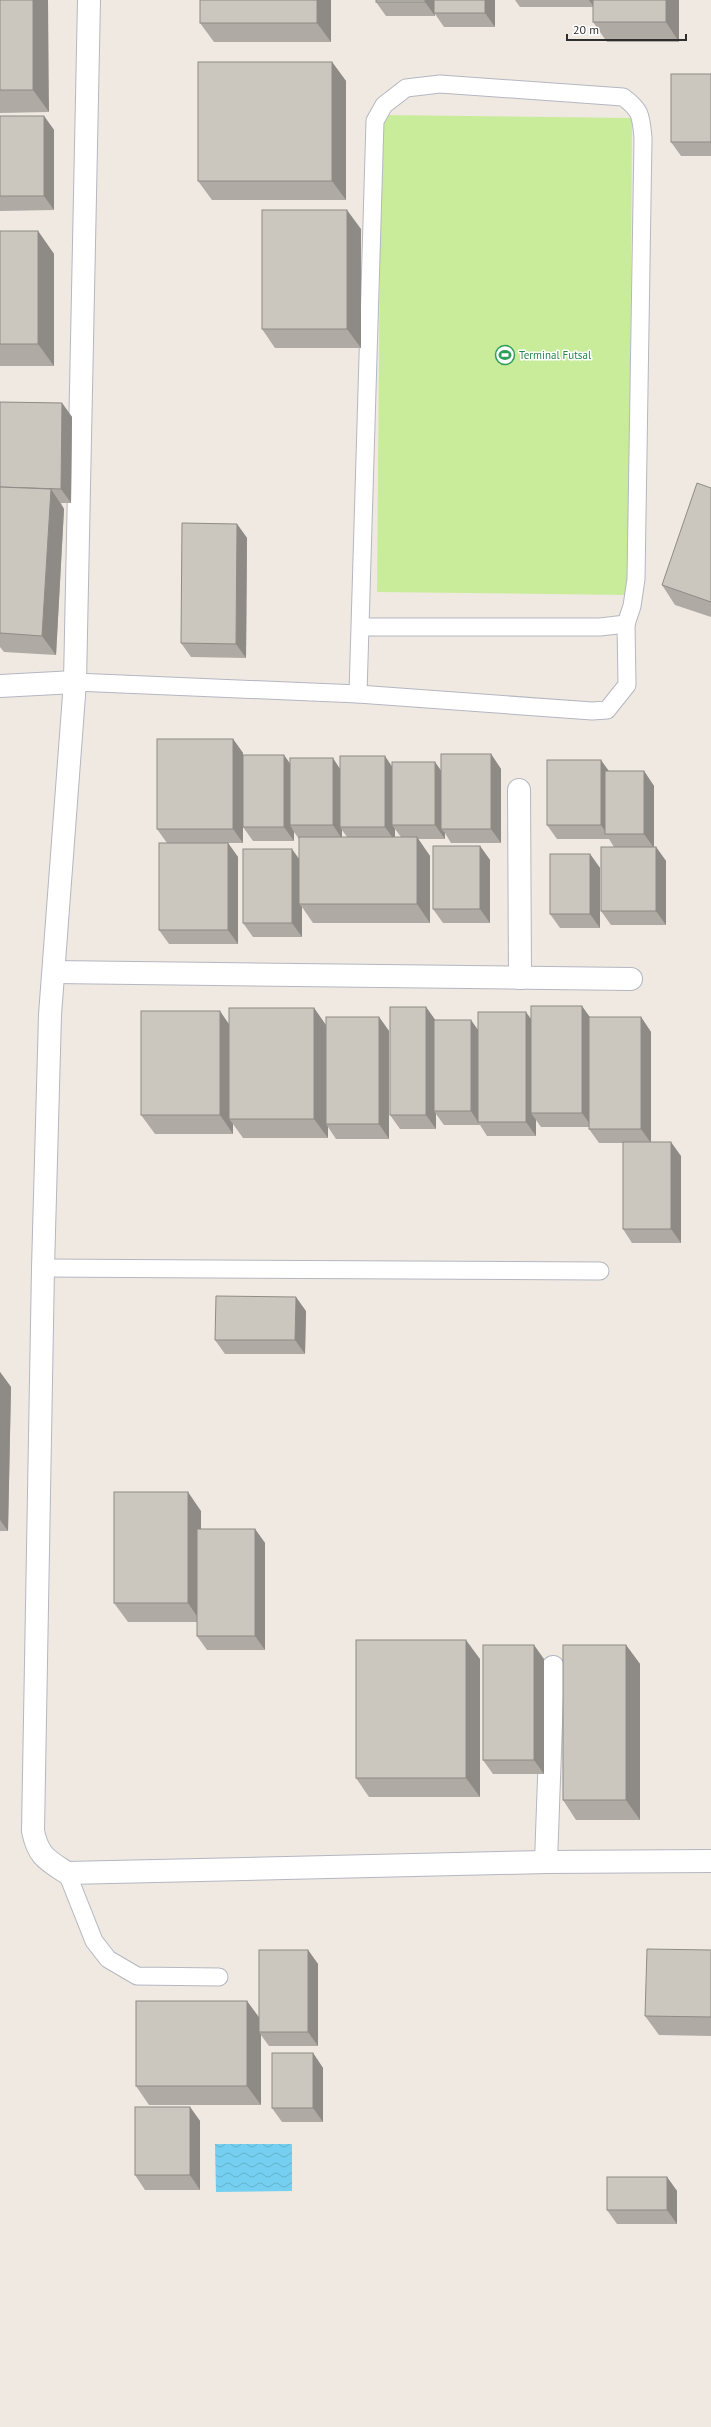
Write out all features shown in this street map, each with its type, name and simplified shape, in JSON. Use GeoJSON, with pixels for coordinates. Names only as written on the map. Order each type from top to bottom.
{"type":"FeatureCollection","features":[{"type":"Feature","properties":{"kind":"street"},"geometry":{"type":"LineString","coordinates":[[89,0],[76,682],[50,1015],[43,1268],[33,1831],[36,1846],[43,1858],[67,1873],[546,1862],[711,1861]]}},
{"type":"Feature","properties":{"kind":"street"},"geometry":{"type":"LineString","coordinates":[[0,686],[76,682]]}},
{"type":"Feature","properties":{"kind":"street"},"geometry":{"type":"LineString","coordinates":[[519,790],[520,978]]}},
{"type":"Feature","properties":{"kind":"street"},"geometry":{"type":"LineString","coordinates":[[54,972],[630,979]]}},
{"type":"Feature","properties":{"kind":"street"},"geometry":{"type":"LineString","coordinates":[[546,1862],[553,1667]]}},
{"type":"Feature","properties":{"kind":"lane"},"geometry":{"type":"LineString","coordinates":[[76,682],[358,694],[592,712],[607,710],[627,685],[626,624],[632,606],[636,579],[643,138],[640,114],[634,105],[623,97],[440,84],[406,88],[384,105],[375,121],[362,628],[358,694]]}},
{"type":"Feature","properties":{"kind":"lane"},"geometry":{"type":"LineString","coordinates":[[362,628],[592,627],[626,624]]}},
{"type":"Feature","properties":{"kind":"lane"},"geometry":{"type":"LineString","coordinates":[[43,1268],[600,1271]]}},
{"type":"Feature","properties":{"kind":"lane"},"geometry":{"type":"LineString","coordinates":[[67,1873],[94,1941],[108,1959],[137,1976],[219,1977]]}},
{"type":"Feature","properties":{"kind":"green space","name":"Terminal Futsal"},"geometry":{"type":"Polygon","coordinates":[[[381,115],[632,118],[629,595],[377,592],[381,115]]]}},
{"type":"Feature","properties":{"kind":"water"},"geometry":{"type":"Polygon","coordinates":[[[215,2144],[292,2144],[292,2191],[216,2192],[215,2144]]]}},
{"type":"Feature","properties":{"kind":"building"},"geometry":{"type":"Polygon","coordinates":[[[0,0],[33,0],[33,90],[0,90],[0,0]]]}},
{"type":"Feature","properties":{"kind":"building"},"geometry":{"type":"Polygon","coordinates":[[[200,0],[317,0],[317,23],[200,23],[200,0]]]}},
{"type":"Feature","properties":{"kind":"building"},"geometry":{"type":"Polygon","coordinates":[[[376,0],[425,0],[425,2],[376,2],[376,0]]]}},
{"type":"Feature","properties":{"kind":"building"},"geometry":{"type":"Polygon","coordinates":[[[434,0],[485,0],[485,13],[434,13],[434,0]]]}},
{"type":"Feature","properties":{"kind":"building"},"geometry":{"type":"Polygon","coordinates":[[[593,0],[666,0],[666,22],[593,22],[593,0]]]}},
{"type":"Feature","properties":{"kind":"building"},"geometry":{"type":"Polygon","coordinates":[[[198,62],[332,62],[332,181],[198,181],[198,62]]]}},
{"type":"Feature","properties":{"kind":"building"},"geometry":{"type":"Polygon","coordinates":[[[671,74],[711,74],[711,142],[671,142],[671,74]]]}},
{"type":"Feature","properties":{"kind":"building"},"geometry":{"type":"Polygon","coordinates":[[[0,116],[44,116],[44,196],[0,196],[0,116]]]}},
{"type":"Feature","properties":{"kind":"building"},"geometry":{"type":"Polygon","coordinates":[[[262,210],[347,210],[347,329],[262,329],[262,210]]]}},
{"type":"Feature","properties":{"kind":"building"},"geometry":{"type":"Polygon","coordinates":[[[0,231],[38,231],[38,344],[0,344],[0,231]]]}},
{"type":"Feature","properties":{"kind":"building"},"geometry":{"type":"Polygon","coordinates":[[[0,402],[62,403],[61,489],[0,487],[0,402]]]}},
{"type":"Feature","properties":{"kind":"building"},"geometry":{"type":"Polygon","coordinates":[[[697,483],[711,488],[711,602],[662,585],[697,483]]]}},
{"type":"Feature","properties":{"kind":"building"},"geometry":{"type":"Polygon","coordinates":[[[0,487],[51,489],[42,636],[0,633],[0,487]]]}},
{"type":"Feature","properties":{"kind":"building"},"geometry":{"type":"Polygon","coordinates":[[[182,523],[237,524],[236,644],[181,643],[182,523]]]}},
{"type":"Feature","properties":{"kind":"building"},"geometry":{"type":"Polygon","coordinates":[[[157,739],[233,739],[233,829],[157,829],[157,739]]]}},
{"type":"Feature","properties":{"kind":"building"},"geometry":{"type":"Polygon","coordinates":[[[441,754],[491,754],[491,829],[441,829],[441,754]]]}},
{"type":"Feature","properties":{"kind":"building"},"geometry":{"type":"Polygon","coordinates":[[[243,755],[284,755],[284,827],[243,827],[243,755]]]}},
{"type":"Feature","properties":{"kind":"building"},"geometry":{"type":"Polygon","coordinates":[[[340,756],[385,756],[385,827],[340,827],[340,756]]]}},
{"type":"Feature","properties":{"kind":"building"},"geometry":{"type":"Polygon","coordinates":[[[290,758],[333,758],[333,825],[290,825],[290,758]]]}},
{"type":"Feature","properties":{"kind":"building"},"geometry":{"type":"Polygon","coordinates":[[[547,760],[601,760],[601,825],[547,825],[547,760]]]}},
{"type":"Feature","properties":{"kind":"building"},"geometry":{"type":"Polygon","coordinates":[[[392,762],[435,762],[435,825],[392,825],[392,762]]]}},
{"type":"Feature","properties":{"kind":"building"},"geometry":{"type":"Polygon","coordinates":[[[605,771],[644,771],[644,834],[605,834],[605,771]]]}},
{"type":"Feature","properties":{"kind":"building"},"geometry":{"type":"Polygon","coordinates":[[[299,837],[417,837],[417,904],[299,904],[299,837]]]}},
{"type":"Feature","properties":{"kind":"building"},"geometry":{"type":"Polygon","coordinates":[[[159,843],[228,843],[228,930],[159,930],[159,843]]]}},
{"type":"Feature","properties":{"kind":"building"},"geometry":{"type":"Polygon","coordinates":[[[433,846],[480,846],[480,909],[433,909],[433,846]]]}},
{"type":"Feature","properties":{"kind":"building"},"geometry":{"type":"Polygon","coordinates":[[[601,847],[656,847],[656,911],[601,911],[601,847]]]}},
{"type":"Feature","properties":{"kind":"building"},"geometry":{"type":"Polygon","coordinates":[[[243,849],[292,849],[292,923],[243,923],[243,849]]]}},
{"type":"Feature","properties":{"kind":"building"},"geometry":{"type":"Polygon","coordinates":[[[550,854],[590,854],[590,914],[550,914],[550,854]]]}},
{"type":"Feature","properties":{"kind":"building"},"geometry":{"type":"Polygon","coordinates":[[[531,1006],[582,1006],[582,1113],[531,1113],[531,1006]]]}},
{"type":"Feature","properties":{"kind":"building"},"geometry":{"type":"Polygon","coordinates":[[[390,1007],[426,1007],[426,1115],[390,1115],[390,1007]]]}},
{"type":"Feature","properties":{"kind":"building"},"geometry":{"type":"Polygon","coordinates":[[[229,1008],[314,1008],[314,1119],[229,1119],[229,1008]]]}},
{"type":"Feature","properties":{"kind":"building"},"geometry":{"type":"Polygon","coordinates":[[[141,1011],[220,1011],[220,1115],[141,1115],[141,1011]]]}},
{"type":"Feature","properties":{"kind":"building"},"geometry":{"type":"Polygon","coordinates":[[[478,1012],[526,1012],[526,1122],[478,1122],[478,1012]]]}},
{"type":"Feature","properties":{"kind":"building"},"geometry":{"type":"Polygon","coordinates":[[[326,1017],[379,1017],[379,1124],[326,1124],[326,1017]]]}},
{"type":"Feature","properties":{"kind":"building"},"geometry":{"type":"Polygon","coordinates":[[[589,1017],[641,1017],[641,1129],[589,1129],[589,1017]]]}},
{"type":"Feature","properties":{"kind":"building"},"geometry":{"type":"Polygon","coordinates":[[[434,1020],[471,1020],[471,1111],[434,1111],[434,1020]]]}},
{"type":"Feature","properties":{"kind":"building"},"geometry":{"type":"Polygon","coordinates":[[[623,1142],[671,1142],[671,1229],[623,1229],[623,1142]]]}},
{"type":"Feature","properties":{"kind":"building"},"geometry":{"type":"Polygon","coordinates":[[[216,1296],[296,1297],[295,1340],[215,1340],[216,1296]]]}},
{"type":"Feature","properties":{"kind":"building"},"geometry":{"type":"Polygon","coordinates":[[[114,1492],[188,1492],[188,1603],[114,1603],[114,1492]]]}},
{"type":"Feature","properties":{"kind":"building"},"geometry":{"type":"Polygon","coordinates":[[[197,1529],[255,1529],[255,1636],[197,1636],[197,1529]]]}},
{"type":"Feature","properties":{"kind":"building"},"geometry":{"type":"Polygon","coordinates":[[[356,1640],[466,1640],[466,1778],[356,1778],[356,1640]]]}},
{"type":"Feature","properties":{"kind":"building"},"geometry":{"type":"Polygon","coordinates":[[[483,1645],[534,1645],[534,1760],[483,1760],[483,1645]]]}},
{"type":"Feature","properties":{"kind":"building"},"geometry":{"type":"Polygon","coordinates":[[[563,1645],[626,1645],[626,1800],[563,1800],[563,1645]]]}},
{"type":"Feature","properties":{"kind":"building"},"geometry":{"type":"Polygon","coordinates":[[[647,1949],[711,1950],[711,2017],[645,2016],[647,1949]]]}},
{"type":"Feature","properties":{"kind":"building"},"geometry":{"type":"Polygon","coordinates":[[[259,1950],[308,1950],[308,2032],[259,2032],[259,1950]]]}},
{"type":"Feature","properties":{"kind":"building"},"geometry":{"type":"Polygon","coordinates":[[[136,2001],[247,2001],[247,2086],[136,2086],[136,2001]]]}},
{"type":"Feature","properties":{"kind":"building"},"geometry":{"type":"Polygon","coordinates":[[[272,2053],[313,2053],[313,2108],[272,2108],[272,2053]]]}},
{"type":"Feature","properties":{"kind":"building"},"geometry":{"type":"Polygon","coordinates":[[[135,2107],[190,2107],[190,2175],[135,2175],[135,2107]]]}},
{"type":"Feature","properties":{"kind":"building"},"geometry":{"type":"Polygon","coordinates":[[[607,2177],[667,2177],[667,2210],[607,2210],[607,2177]]]}},
{"type":"Feature","properties":{"kind":"place","name":"Terminal Futsal"},"geometry":{"type":"Point","coordinates":[505,355]}}]}
